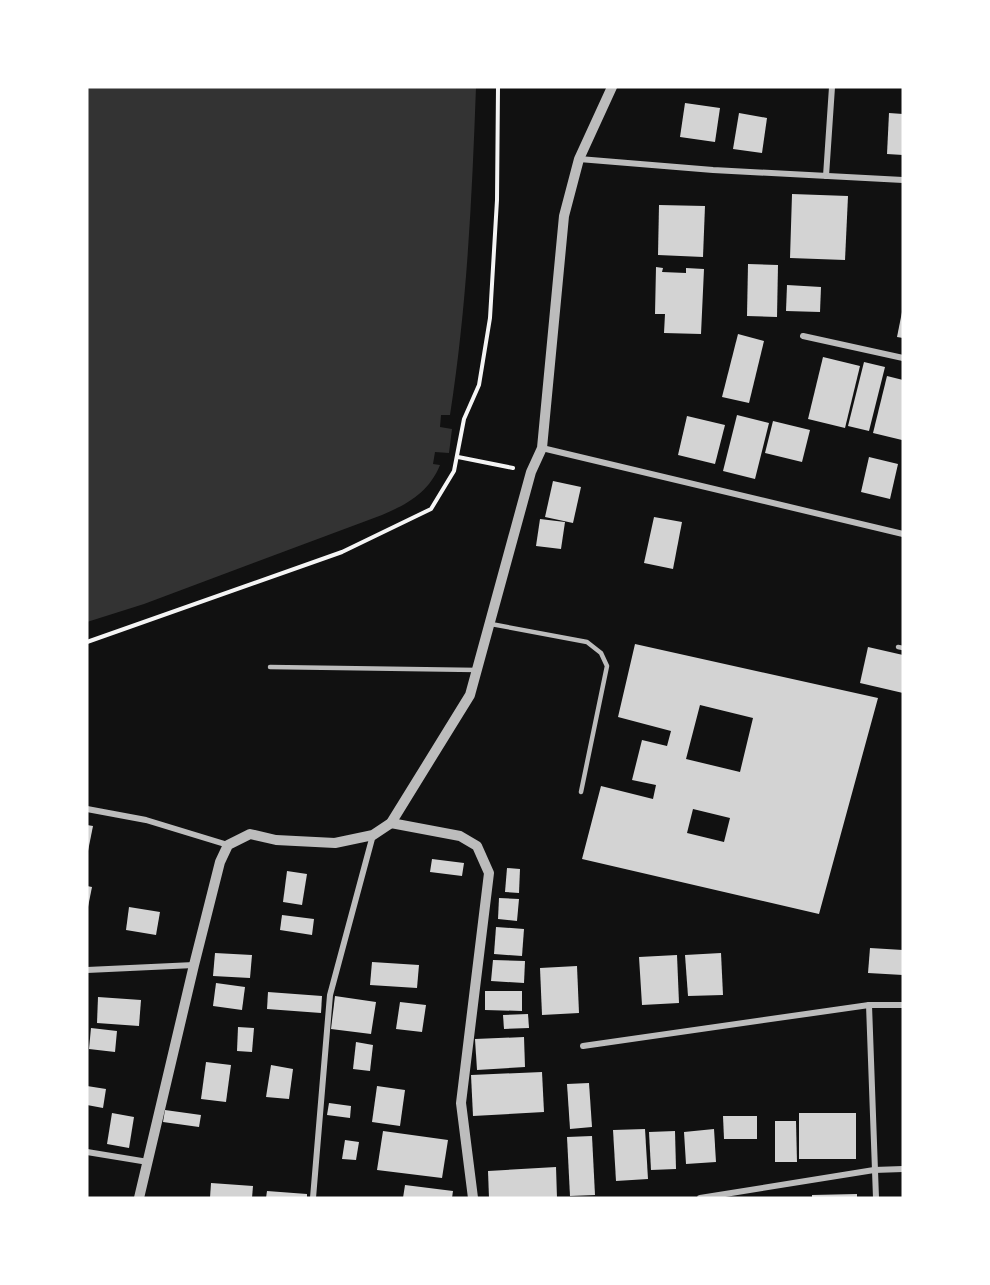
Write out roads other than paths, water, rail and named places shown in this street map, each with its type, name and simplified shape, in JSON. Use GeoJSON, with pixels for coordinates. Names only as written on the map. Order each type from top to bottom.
{"type":"FeatureCollection","features":[{"type":"Feature","properties":{"kind":"street"},"geometry":{"type":"LineString","coordinates":[[140,1198],[194,965],[220,862],[228,845],[250,834],[276,840],[335,843],[373,835],[392,823],[470,695],[531,472],[542,448],[564,216],[579,159],[612,87]]}},
{"type":"Feature","properties":{"kind":"street"},"geometry":{"type":"LineString","coordinates":[[826,176],[832,87]]}},
{"type":"Feature","properties":{"kind":"street"},"geometry":{"type":"LineString","coordinates":[[579,159],[903,180]]}},
{"type":"Feature","properties":{"kind":"street"},"geometry":{"type":"LineString","coordinates":[[803,336],[903,358]]}},
{"type":"Feature","properties":{"kind":"street"},"geometry":{"type":"LineString","coordinates":[[542,448],[903,534]]}},
{"type":"Feature","properties":{"kind":"street"},"geometry":{"type":"LineString","coordinates":[[87,809],[146,820],[228,845]]}},
{"type":"Feature","properties":{"kind":"street"},"geometry":{"type":"LineString","coordinates":[[392,823],[460,836],[477,846],[489,873],[461,1103],[473,1198]]}},
{"type":"Feature","properties":{"kind":"street"},"geometry":{"type":"LineString","coordinates":[[313,1198],[330,995],[373,835]]}},
{"type":"Feature","properties":{"kind":"street"},"geometry":{"type":"LineString","coordinates":[[87,970],[194,965]]}},
{"type":"Feature","properties":{"kind":"street"},"geometry":{"type":"LineString","coordinates":[[869,1005],[876,1198]]}},
{"type":"Feature","properties":{"kind":"street"},"geometry":{"type":"LineString","coordinates":[[583,1046],[869,1005],[903,1005]]}},
{"type":"Feature","properties":{"kind":"street"},"geometry":{"type":"LineString","coordinates":[[87,1152],[148,1162]]}},
{"type":"Feature","properties":{"kind":"street"},"geometry":{"type":"LineString","coordinates":[[700,1198],[874,1170],[903,1169]]}},
{"type":"Feature","properties":{"kind":"lane"},"geometry":{"type":"LineString","coordinates":[[490,624],[587,642],[601,653],[607,666],[581,792]]}},
{"type":"Feature","properties":{"kind":"lane"},"geometry":{"type":"LineString","coordinates":[[270,667],[477,670]]}}]}
